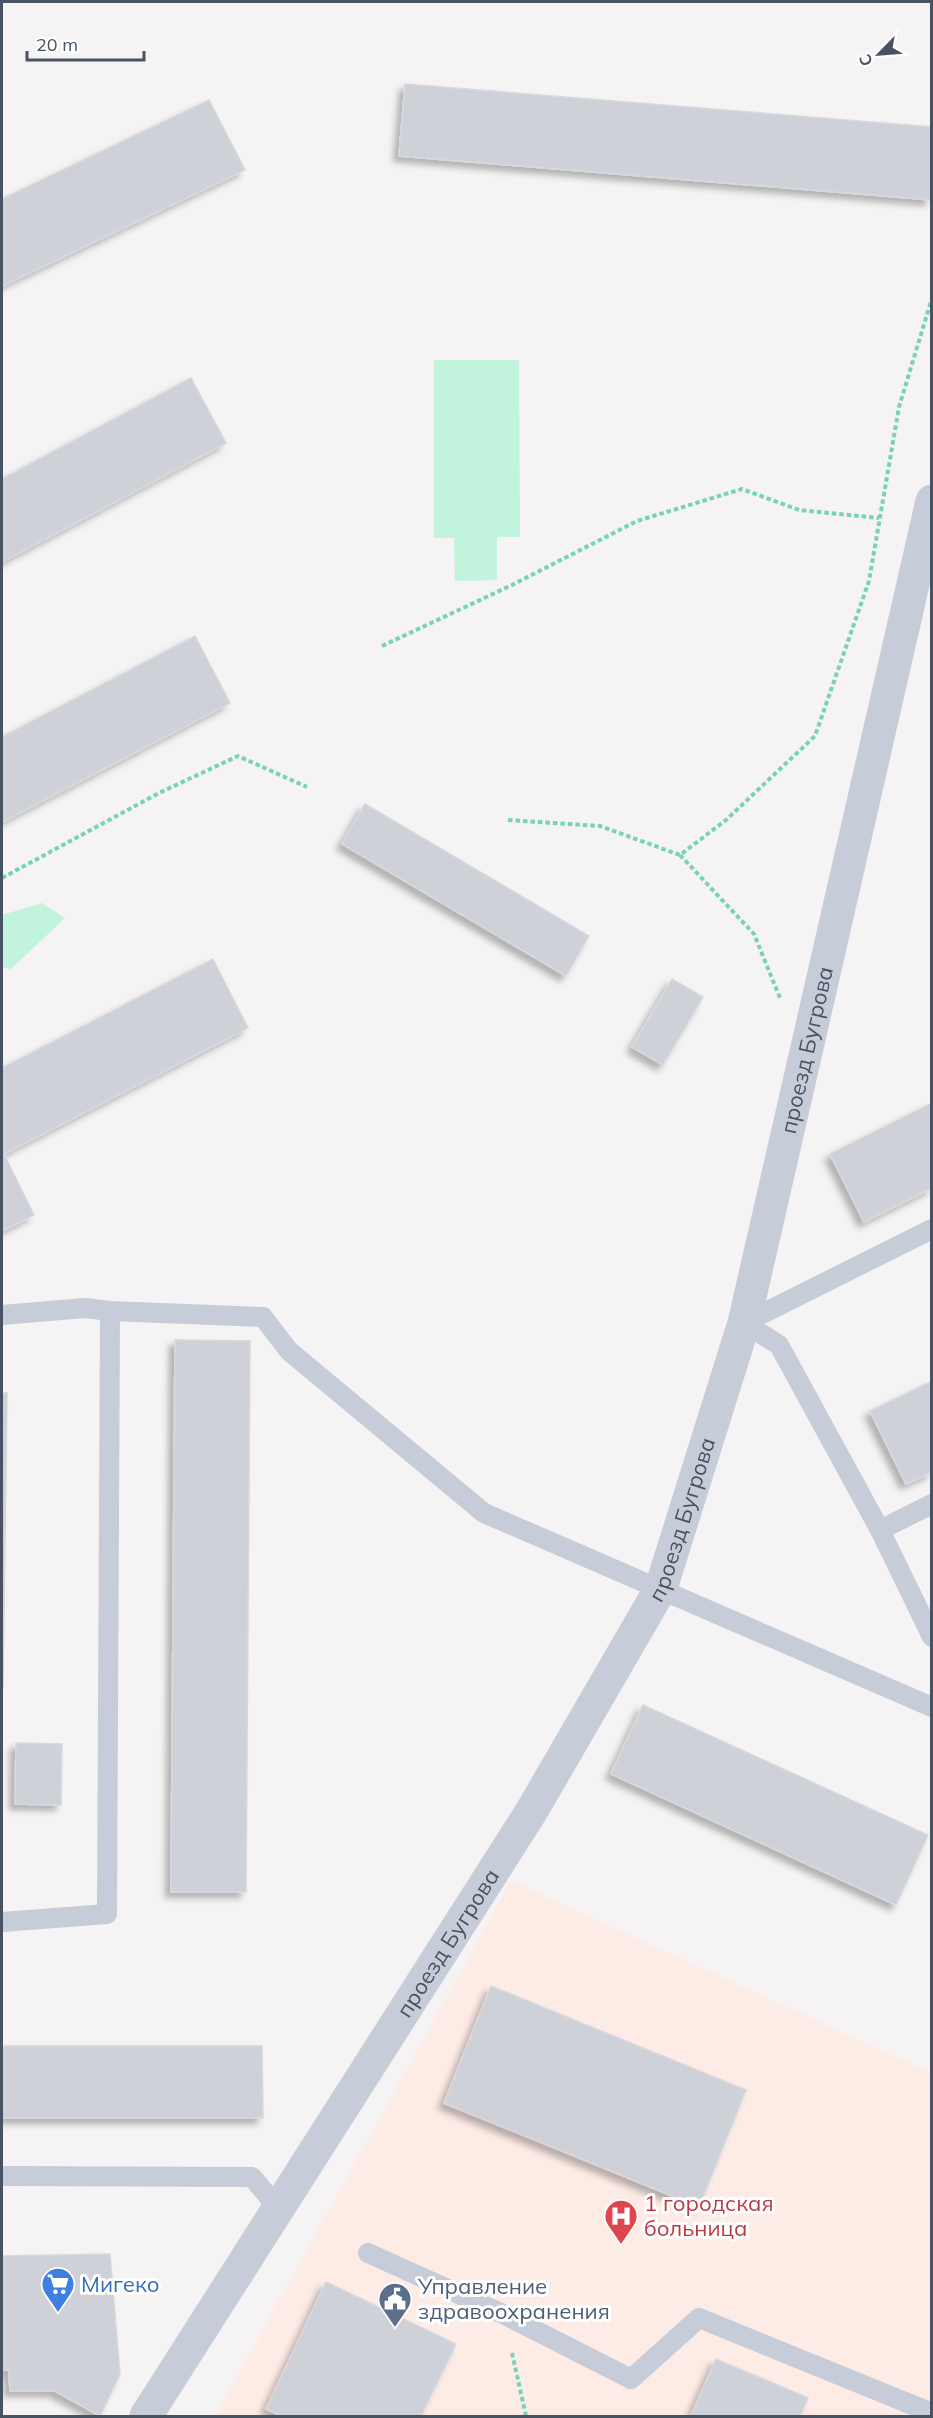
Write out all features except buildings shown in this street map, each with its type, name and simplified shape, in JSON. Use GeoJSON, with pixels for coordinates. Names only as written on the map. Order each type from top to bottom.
{"type":"FeatureCollection","features":[{"type":"Feature","properties":{"kind":"street","name":"проезд Бугрова"},"geometry":{"type":"LineString","coordinates":[[146,2416],[531,1812],[661,1588],[744,1323],[932,501]]}},
{"type":"Feature","properties":{"kind":"lane"},"geometry":{"type":"LineString","coordinates":[[744,1323],[932,1229]]}},
{"type":"Feature","properties":{"kind":"lane"},"geometry":{"type":"LineString","coordinates":[[2,1315],[85,1308],[263,1317],[289,1351],[484,1513],[932,1707]]}},
{"type":"Feature","properties":{"kind":"lane"},"geometry":{"type":"LineString","coordinates":[[2,1922],[107,1914],[110,1311]]}},
{"type":"Feature","properties":{"kind":"lane"},"geometry":{"type":"LineString","coordinates":[[744,1323],[780,1345],[880,1530],[932,1637]]}},
{"type":"Feature","properties":{"kind":"lane"},"geometry":{"type":"LineString","coordinates":[[880,1530],[932,1504]]}},
{"type":"Feature","properties":{"kind":"lane"},"geometry":{"type":"LineString","coordinates":[[2,2176],[252,2177],[278,2208]]}},
{"type":"Feature","properties":{"kind":"lane"},"geometry":{"type":"LineString","coordinates":[[368,2253],[503,2314],[631,2379],[699,2318],[932,2413]]}},
{"type":"Feature","properties":{"kind":"path"},"geometry":{"type":"LineString","coordinates":[[680,855],[726,820],[815,736],[868,581],[899,407],[932,298]]}},
{"type":"Feature","properties":{"kind":"path"},"geometry":{"type":"LineString","coordinates":[[382,646],[512,585],[637,521],[742,489],[799,510],[879,518]]}},
{"type":"Feature","properties":{"kind":"path"},"geometry":{"type":"LineString","coordinates":[[2,878],[159,793],[238,756],[307,787]]}},
{"type":"Feature","properties":{"kind":"path"},"geometry":{"type":"LineString","coordinates":[[508,820],[600,826],[680,855],[754,934],[780,999]]}},
{"type":"Feature","properties":{"kind":"path"},"geometry":{"type":"LineString","coordinates":[[503,2314],[526,2416]]}},
{"type":"Feature","properties":{"kind":"shaded area","name":"1 городская больница"},"geometry":{"type":"Polygon","coordinates":[[[511,1881],[931,2073],[931,2416],[215,2416],[511,1881]]]}},
{"type":"Feature","properties":{"kind":"green space"},"geometry":{"type":"Polygon","coordinates":[[[434,360],[519,360],[520,537],[497,537],[497,580],[455,581],[454,538],[434,538],[434,360]]]}},
{"type":"Feature","properties":{"kind":"green space"},"geometry":{"type":"Polygon","coordinates":[[[42,903],[65,918],[11,969],[2,967],[2,915],[42,903]]]}},
{"type":"Feature","properties":{"kind":"place","name":"1 городская больница"},"geometry":{"type":"Point","coordinates":[621,2245]}},
{"type":"Feature","properties":{"kind":"place","name":"Мигеко"},"geometry":{"type":"Point","coordinates":[58,2313]}},
{"type":"Feature","properties":{"kind":"place","name":"Управление здравоохранения"},"geometry":{"type":"Point","coordinates":[395,2328]}}]}
